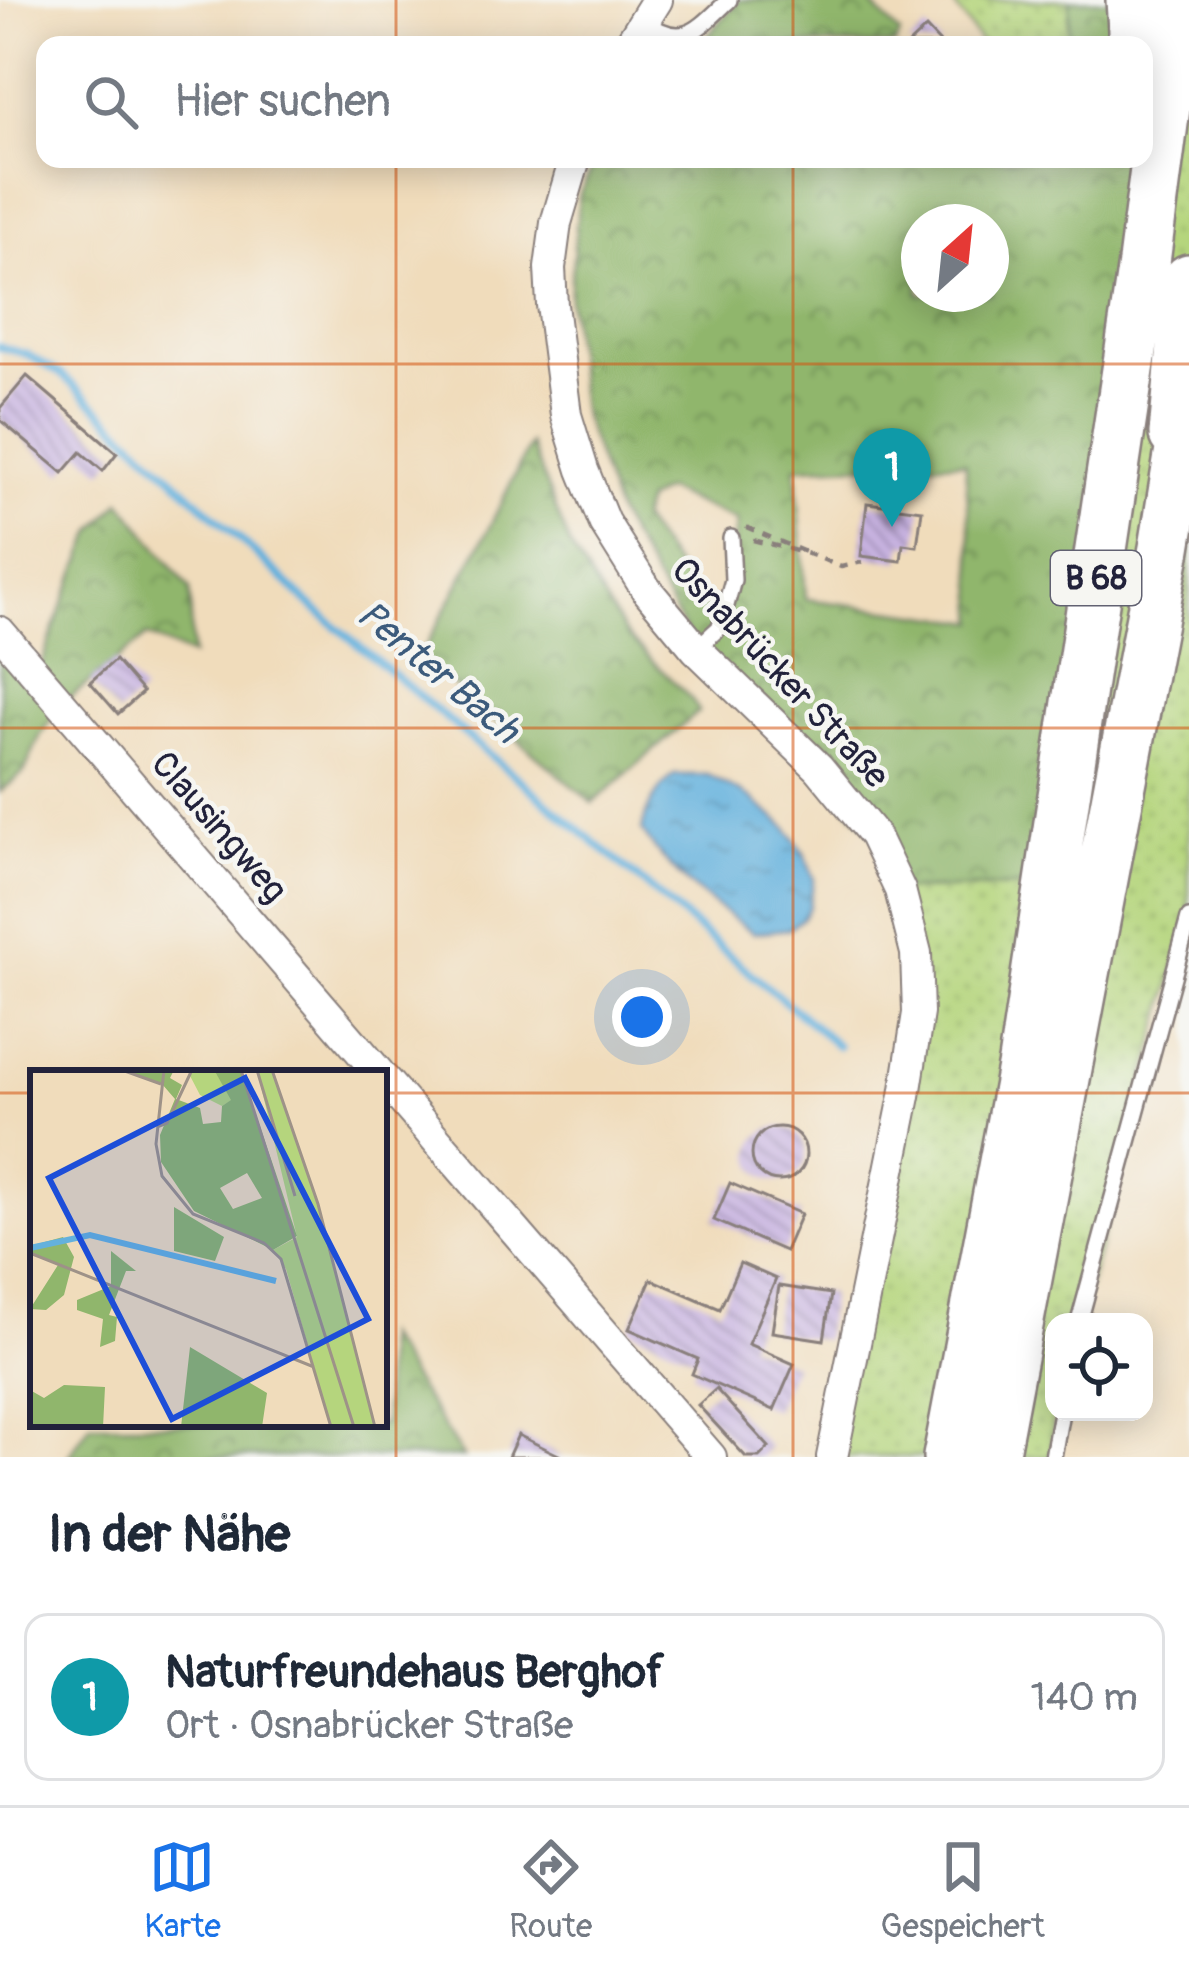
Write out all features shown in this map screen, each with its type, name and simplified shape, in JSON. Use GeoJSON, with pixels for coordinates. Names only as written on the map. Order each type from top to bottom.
{"type":"FeatureCollection","features":[{"type":"Feature","properties":{"kind":"highway"},"geometry":{"type":"LineString","coordinates":[[1132,0],[1134,36]]}},
{"type":"Feature","properties":{"kind":"highway","name":"B 68"},"geometry":{"type":"LineString","coordinates":[[1165,548],[1166,275],[1178,0]]}},
{"type":"Feature","properties":{"kind":"highway"},"geometry":{"type":"LineString","coordinates":[[1141,168],[1166,275]]}},
{"type":"Feature","properties":{"kind":"highway","name":"B 68"},"geometry":{"type":"LineString","coordinates":[[950,1457],[1166,275]]}},
{"type":"Feature","properties":{"kind":"highway","name":"B 68"},"geometry":{"type":"LineString","coordinates":[[992,1457],[1189,401]]}},
{"type":"Feature","properties":{"kind":"street","name":"Osnabrücker Straße"},"geometry":{"type":"LineString","coordinates":[[572,168],[556,223],[550,268],[559,371],[566,415],[604,522],[646,589],[696,649],[819,768],[874,835],[900,890],[916,953],[918,1013],[905,1096],[832,1457]]}},
{"type":"Feature","properties":{"kind":"street","name":"Clausingweg"},"geometry":{"type":"LineString","coordinates":[[0,632],[377,1070]]}},
{"type":"Feature","properties":{"kind":"street","name":"Clausingweg"},"geometry":{"type":"LineString","coordinates":[[387,1082],[711,1457]]}},
{"type":"Feature","properties":{"kind":"lane"},"geometry":{"type":"LineString","coordinates":[[643,22],[664,36],[681,36],[704,24],[729,0]]}},
{"type":"Feature","properties":{"kind":"lane"},"geometry":{"type":"LineString","coordinates":[[696,649],[720,627],[733,580],[731,538]]}},
{"type":"Feature","properties":{"kind":"lane"},"geometry":{"type":"LineString","coordinates":[[1080,1313],[1189,918]]}},
{"type":"Feature","properties":{"kind":"lane"},"geometry":{"type":"LineString","coordinates":[[1053,1457],[1059,1421]]}},
{"type":"Feature","properties":{"kind":"path"},"geometry":{"type":"LineString","coordinates":[[812,555],[731,538],[737,523],[841,567],[862,562]]}},
{"type":"Feature","properties":{"kind":"green space"},"geometry":{"type":"Polygon","coordinates":[[[739,0],[867,0],[900,34],[899,36],[708,36],[739,0]]]}},
{"type":"Feature","properties":{"kind":"green space"},"geometry":{"type":"Polygon","coordinates":[[[951,0],[1070,0],[1068,36],[976,36],[951,0]]]}},
{"type":"Feature","properties":{"kind":"green space"},"geometry":{"type":"Polygon","coordinates":[[[1070,0],[1178,0],[1050,886],[900,890],[874,835],[696,649],[618,516],[581,411],[569,300],[579,196],[592,168],[1153,168],[1153,36],[1068,36],[1070,0]],[[965,462],[796,467],[806,599],[977,622],[965,462]],[[665,490],[646,501],[640,519],[719,625],[737,521],[665,490]]]}},
{"type":"Feature","properties":{"kind":"green space"},"geometry":{"type":"Polygon","coordinates":[[[1189,0],[1189,918],[1081,1313],[1045,1313],[1045,1421],[1053,1421],[1051,1457],[832,1457],[918,1014],[900,890],[1050,886],[1189,0]]]}},
{"type":"Feature","properties":{"kind":"green space"},"geometry":{"type":"Polygon","coordinates":[[[530,444],[571,548],[627,636],[699,711],[593,803],[420,657],[530,444]]]}},
{"type":"Feature","properties":{"kind":"green space"},"geometry":{"type":"Polygon","coordinates":[[[121,501],[190,589],[192,656],[147,636],[62,704],[41,734],[24,772],[0,792],[0,641],[38,675],[94,531],[121,501]]]}},
{"type":"Feature","properties":{"kind":"green space"},"geometry":{"type":"Polygon","coordinates":[[[387,1341],[463,1457],[68,1457],[88,1427],[387,1427],[387,1341]]]}},
{"type":"Feature","properties":{"kind":"water"},"geometry":{"type":"Polygon","coordinates":[[[674,775],[708,775],[751,798],[786,827],[814,879],[802,919],[788,929],[753,933],[666,862],[642,831],[653,800],[674,775]]]}},
{"type":"Feature","properties":{"kind":"building"},"geometry":{"type":"Polygon","coordinates":[[[27,376],[117,453],[103,471],[81,452],[63,473],[0,420],[0,408],[27,376]]]}},
{"type":"Feature","properties":{"kind":"building"},"geometry":{"type":"Polygon","coordinates":[[[867,503],[922,510],[917,546],[903,544],[901,561],[861,556],[867,503]]]}},
{"type":"Feature","properties":{"kind":"building"},"geometry":{"type":"Polygon","coordinates":[[[115,660],[143,692],[118,714],[90,682],[115,660]]]}},
{"type":"Feature","properties":{"kind":"building"},"geometry":{"type":"Polygon","coordinates":[[[779,1127],[798,1135],[806,1154],[798,1173],[779,1181],[760,1173],[752,1154],[760,1135],[779,1127]]]}},
{"type":"Feature","properties":{"kind":"building"},"geometry":{"type":"Polygon","coordinates":[[[730,1183],[801,1214],[785,1251],[714,1220],[730,1183]]]}},
{"type":"Feature","properties":{"kind":"building"},"geometry":{"type":"Polygon","coordinates":[[[740,1263],[776,1279],[748,1344],[794,1364],[774,1410],[692,1374],[698,1359],[629,1329],[651,1279],[720,1309],[740,1263]]]}},
{"type":"Feature","properties":{"kind":"building"},"geometry":{"type":"Polygon","coordinates":[[[779,1286],[831,1294],[824,1340],[772,1332],[779,1286]]]}},
{"type":"Feature","properties":{"kind":"building"},"geometry":{"type":"Polygon","coordinates":[[[716,1389],[769,1447],[759,1457],[746,1457],[698,1405],[716,1389]]]}},
{"type":"Feature","properties":{"kind":"building"},"geometry":{"type":"Polygon","coordinates":[[[518,1435],[563,1457],[508,1457],[518,1435]]]}},
{"type":"Feature","properties":{"kind":"waterway","name":"Penter Bach"},"geometry":{"type":"LineString","coordinates":[[0,347],[26,354],[61,374],[314,608],[838,1046]]}},
{"type":"Feature","properties":{"kind":"place","name":"Naturfreundehaus Berghof"},"geometry":{"type":"Point","coordinates":[892,527]}}]}
